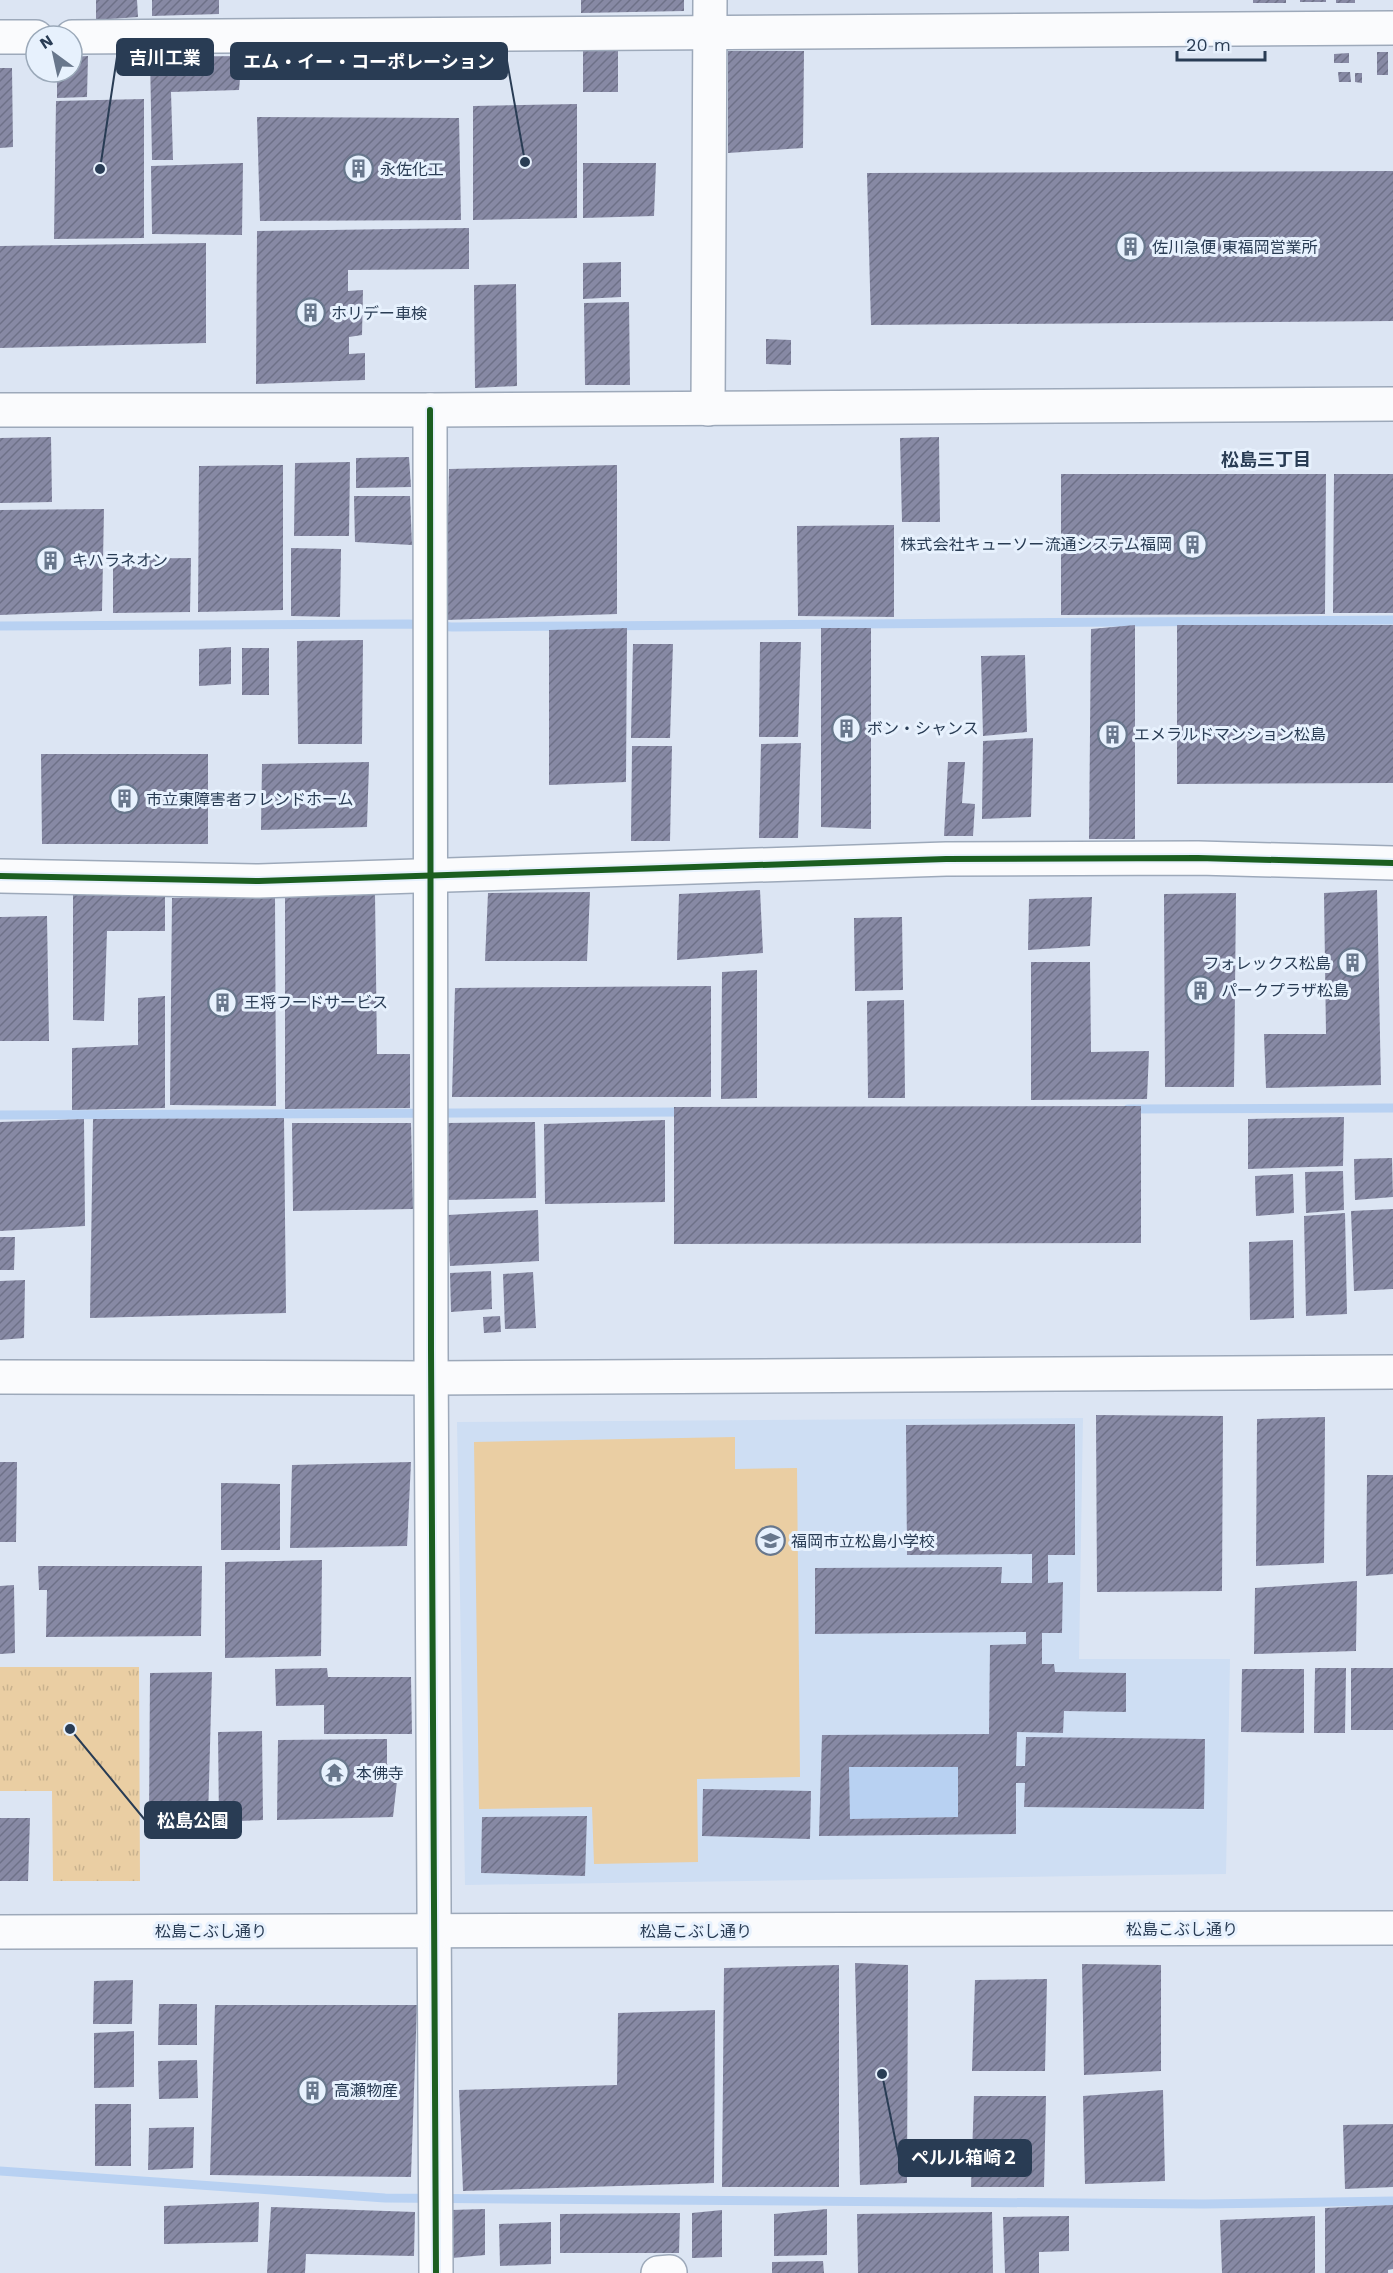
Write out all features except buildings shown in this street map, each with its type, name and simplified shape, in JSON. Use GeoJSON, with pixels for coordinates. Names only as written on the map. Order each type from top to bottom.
{"type":"FeatureCollection","features":[{"type":"Feature","properties":{"kind":"street"},"geometry":{"type":"LineString","coordinates":[[708,409],[710,0]]}},
{"type":"Feature","properties":{"kind":"street"},"geometry":{"type":"LineString","coordinates":[[84,37],[1393,28]]}},
{"type":"Feature","properties":{"kind":"street"},"geometry":{"type":"LineString","coordinates":[[0,37],[24,37]]}},
{"type":"Feature","properties":{"kind":"street"},"geometry":{"type":"LineString","coordinates":[[0,410],[708,409],[1393,404]]}},
{"type":"Feature","properties":{"kind":"street"},"geometry":{"type":"LineString","coordinates":[[430,410],[431,1378],[436,2273]]}},
{"type":"Feature","properties":{"kind":"street"},"geometry":{"type":"LineString","coordinates":[[0,876],[259,881],[946,859],[1198,858],[1393,863]]}},
{"type":"Feature","properties":{"kind":"street"},"geometry":{"type":"LineString","coordinates":[[0,1377],[431,1378],[1393,1372]]}},
{"type":"Feature","properties":{"kind":"street","name":"松島こぶし通り"},"geometry":{"type":"LineString","coordinates":[[0,1932],[1393,1928]]}},
{"type":"Feature","properties":{"kind":"street"},"geometry":{"type":"LineString","coordinates":[[658,2273],[670,2272]]}},
{"type":"Feature","properties":{"kind":"shaded area","name":"福岡市立松島小学校"},"geometry":{"type":"Polygon","coordinates":[[[1083,1418],[1079,1659],[1230,1659],[1226,1874],[465,1885],[457,1422],[1083,1418]]]}},
{"type":"Feature","properties":{"kind":"shaded area"},"geometry":{"type":"Polygon","coordinates":[[[849,1767],[958,1767],[958,1817],[850,1819],[849,1767]]]}},
{"type":"Feature","properties":{"kind":"green space"},"geometry":{"type":"Polygon","coordinates":[[[735,1437],[735,1469],[797,1468],[800,1777],[697,1779],[698,1862],[594,1864],[592,1807],[479,1809],[474,1442],[735,1437]]]}},
{"type":"Feature","properties":{"kind":"green space"},"geometry":{"type":"Polygon","coordinates":[[[0,1667],[139,1667],[140,1881],[53,1881],[52,1791],[0,1791],[0,1667]]]}},
{"type":"Feature","properties":{"kind":"waterway"},"geometry":{"type":"LineString","coordinates":[[0,626],[409,624],[452,627],[1393,620]]}},
{"type":"Feature","properties":{"kind":"waterway"},"geometry":{"type":"LineString","coordinates":[[1128,1109],[1393,1108]]}},
{"type":"Feature","properties":{"kind":"waterway"},"geometry":{"type":"LineString","coordinates":[[0,1115],[686,1112]]}},
{"type":"Feature","properties":{"kind":"waterway"},"geometry":{"type":"LineString","coordinates":[[0,2171],[385,2198],[1204,2204],[1393,2201]]}},
{"type":"Feature","properties":{"kind":"cycle path"},"geometry":{"type":"LineString","coordinates":[[430,410],[431,1350],[436,2273]]}},
{"type":"Feature","properties":{"kind":"cycle path"},"geometry":{"type":"LineString","coordinates":[[0,876],[259,881],[946,859],[1198,858],[1393,863]]}},
{"type":"Feature","properties":{"kind":"place","name":"エム・イー・コーポレーション"},"geometry":{"type":"Point","coordinates":[525,162]}},
{"type":"Feature","properties":{"kind":"place","name":"吉川工業"},"geometry":{"type":"Point","coordinates":[100,169]}},
{"type":"Feature","properties":{"kind":"place","name":"永佐化工"},"geometry":{"type":"Point","coordinates":[359,169]}},
{"type":"Feature","properties":{"kind":"place","name":"佐川急便 東福岡営業所"},"geometry":{"type":"Point","coordinates":[1131,247]}},
{"type":"Feature","properties":{"kind":"place","name":"ホリデー車検"},"geometry":{"type":"Point","coordinates":[310,313]}},
{"type":"Feature","properties":{"kind":"place","name":"株式会社キューソー流通システム福岡"},"geometry":{"type":"Point","coordinates":[1193,544]}},
{"type":"Feature","properties":{"kind":"place","name":"キハラネオン"},"geometry":{"type":"Point","coordinates":[51,560]}},
{"type":"Feature","properties":{"kind":"place","name":"ボン・シャンス"},"geometry":{"type":"Point","coordinates":[846,728]}},
{"type":"Feature","properties":{"kind":"place","name":"エメラルドマンション松島"},"geometry":{"type":"Point","coordinates":[1113,734]}},
{"type":"Feature","properties":{"kind":"place","name":"市立東障害者フレンドホーム"},"geometry":{"type":"Point","coordinates":[125,799]}},
{"type":"Feature","properties":{"kind":"place","name":"フォレックス松島"},"geometry":{"type":"Point","coordinates":[1352,963]}},
{"type":"Feature","properties":{"kind":"place","name":"パークプラザ松島"},"geometry":{"type":"Point","coordinates":[1200,990]}},
{"type":"Feature","properties":{"kind":"place","name":"王将フードサービス"},"geometry":{"type":"Point","coordinates":[223,1002]}},
{"type":"Feature","properties":{"kind":"place","name":"福岡市立松島小学校"},"geometry":{"type":"Point","coordinates":[770,1541]}},
{"type":"Feature","properties":{"kind":"place","name":"松島公園"},"geometry":{"type":"Point","coordinates":[70,1729]}},
{"type":"Feature","properties":{"kind":"place","name":"本佛寺"},"geometry":{"type":"Point","coordinates":[335,1773]}},
{"type":"Feature","properties":{"kind":"place","name":"ペルル箱崎２"},"geometry":{"type":"Point","coordinates":[882,2074]}},
{"type":"Feature","properties":{"kind":"place","name":"高瀬物産"},"geometry":{"type":"Point","coordinates":[313,2090]}},
{"type":"Feature","properties":{"kind":"district","name":"松島三丁目"},"geometry":{"type":"Point","coordinates":[1266,459]}}]}
